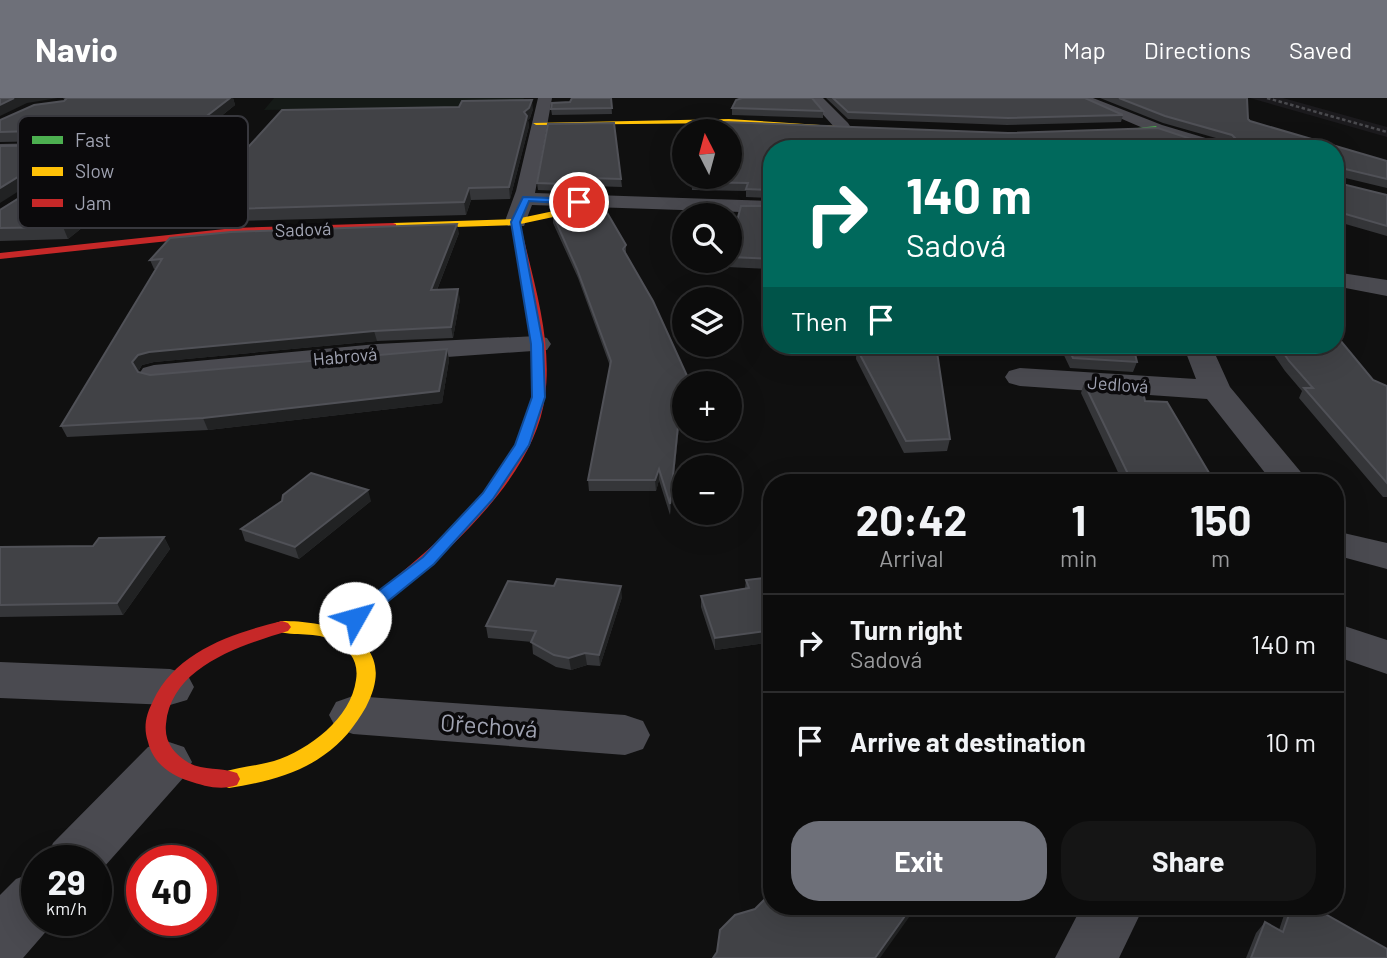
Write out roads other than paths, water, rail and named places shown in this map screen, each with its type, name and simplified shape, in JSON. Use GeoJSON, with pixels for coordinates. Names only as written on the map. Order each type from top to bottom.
{"type":"FeatureCollection","features":[{"type":"Feature","properties":{"kind":"street"},"geometry":{"type":"LineString","coordinates":[[336,633],[429,561],[488,496],[522,445],[539,397],[537,344],[516,222],[526,199],[536,123],[545,98]]}},
{"type":"Feature","properties":{"kind":"street"},"geometry":{"type":"LineString","coordinates":[[815,98],[842,127]]}},
{"type":"Feature","properties":{"kind":"street"},"geometry":{"type":"LineString","coordinates":[[1080,98],[1194,140]]}},
{"type":"Feature","properties":{"kind":"street"},"geometry":{"type":"LineString","coordinates":[[536,123],[718,121],[911,131]]}},
{"type":"Feature","properties":{"kind":"street"},"geometry":{"type":"LineString","coordinates":[[1076,134],[1156,128]]}},
{"type":"Feature","properties":{"kind":"street"},"geometry":{"type":"LineString","coordinates":[[0,149],[18,149]]}},
{"type":"Feature","properties":{"kind":"street","name":"Sadová"},"geometry":{"type":"LineString","coordinates":[[526,199],[763,207]]}},
{"type":"Feature","properties":{"kind":"street","name":"Sadová"},"geometry":{"type":"LineString","coordinates":[[0,256],[234,231],[516,222],[606,203]]}},
{"type":"Feature","properties":{"kind":"street"},"geometry":{"type":"LineString","coordinates":[[1344,281],[1387,288]]}},
{"type":"Feature","properties":{"kind":"street","name":"Habrová"},"geometry":{"type":"LineString","coordinates":[[155,374],[377,353],[537,344]]}},
{"type":"Feature","properties":{"kind":"street"},"geometry":{"type":"LineString","coordinates":[[1200,354],[1216,390],[1285,474]]}},
{"type":"Feature","properties":{"kind":"street","name":"Jedlová"},"geometry":{"type":"LineString","coordinates":[[1020,377],[1216,390]]}},
{"type":"Feature","properties":{"kind":"street"},"geometry":{"type":"LineString","coordinates":[[1344,543],[1387,556]]}},
{"type":"Feature","properties":{"kind":"street"},"geometry":{"type":"LineString","coordinates":[[282,627],[311,627],[336,633],[355,647],[366,666],[365,690],[353,715],[329,740],[298,760],[261,775],[224,780],[190,775],[166,762],[156,747],[153,727],[158,707],[170,687],[192,665],[220,647],[251,634],[282,627]]}},
{"type":"Feature","properties":{"kind":"street"},"geometry":{"type":"LineString","coordinates":[[1344,642],[1387,657]]}},
{"type":"Feature","properties":{"kind":"street"},"geometry":{"type":"LineString","coordinates":[[0,680],[170,687]]}},
{"type":"Feature","properties":{"kind":"street","name":"Ořechová"},"geometry":{"type":"LineString","coordinates":[[353,715],[625,735]]}},
{"type":"Feature","properties":{"kind":"street"},"geometry":{"type":"LineString","coordinates":[[88,845],[166,762]]}},
{"type":"Feature","properties":{"kind":"street"},"geometry":{"type":"LineString","coordinates":[[1086,958],[1110,915]]}},
{"type":"Feature","properties":{"kind":"street"},"geometry":{"type":"LineString","coordinates":[[0,938],[21,916]]}},
{"type":"Feature","properties":{"kind":"railway"},"geometry":{"type":"LineString","coordinates":[[1267,98],[1387,132]]}}]}
